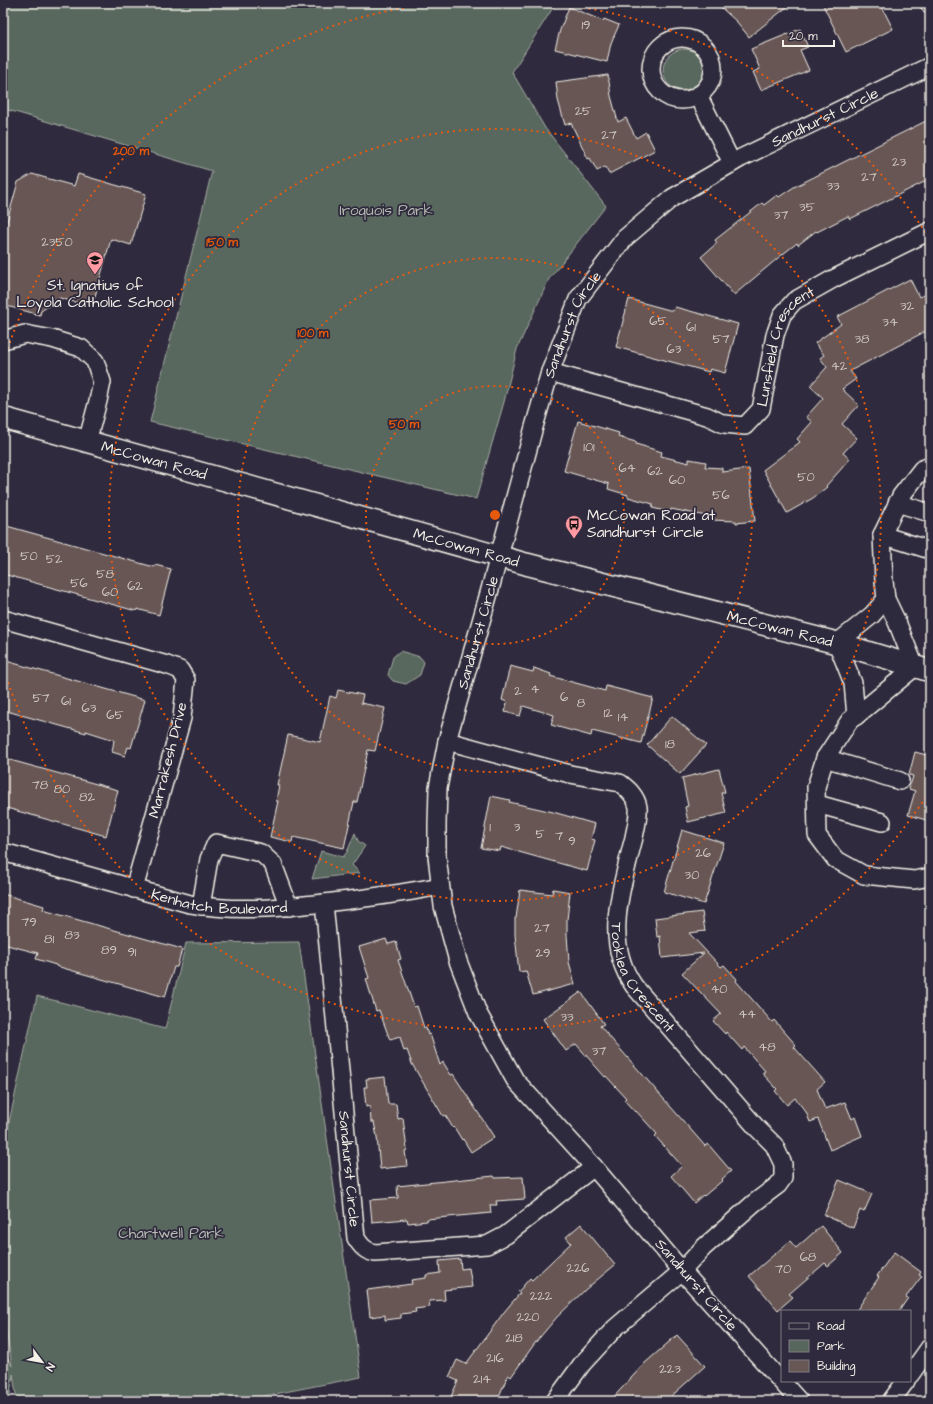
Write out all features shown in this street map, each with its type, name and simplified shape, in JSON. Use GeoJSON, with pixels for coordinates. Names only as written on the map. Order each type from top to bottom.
{"type":"FeatureCollection","features":[{"type":"Feature","properties":{"kind":"main road","name":"McCowan Road"},"geometry":{"type":"LineString","coordinates":[[3,418],[499,556],[837,643],[923,669]]}},
{"type":"Feature","properties":{"kind":"street","name":"Sandhurst Circle"},"geometry":{"type":"LineString","coordinates":[[781,1380],[682,1271],[594,1167],[515,1080],[478,1014],[458,961],[443,906],[440,886],[436,824],[438,795],[447,741],[550,372],[578,299],[625,238],[672,198],[732,163],[930,66]]}},
{"type":"Feature","properties":{"kind":"street"},"geometry":{"type":"LineString","coordinates":[[698,96],[732,163]]}},
{"type":"Feature","properties":{"kind":"street","name":"Lunsfield Crescent"},"geometry":{"type":"LineString","coordinates":[[550,372],[707,416],[724,424],[745,426],[761,409],[775,335],[782,315],[794,301],[833,279],[930,231]]}},
{"type":"Feature","properties":{"kind":"street"},"geometry":{"type":"LineString","coordinates":[[3,340],[25,334],[52,339],[81,348],[95,361],[102,382],[87,442]]}},
{"type":"Feature","properties":{"kind":"street"},"geometry":{"type":"LineString","coordinates":[[930,466],[922,469],[901,496],[882,535],[886,599],[923,669],[850,720],[825,758],[816,787],[816,835],[835,859],[864,875],[914,880],[930,877]]}},
{"type":"Feature","properties":{"kind":"street"},"geometry":{"type":"LineString","coordinates":[[897,503],[930,513]]}},
{"type":"Feature","properties":{"kind":"street"},"geometry":{"type":"LineString","coordinates":[[882,535],[930,550]]}},
{"type":"Feature","properties":{"kind":"street"},"geometry":{"type":"LineString","coordinates":[[856,716],[853,683],[837,643],[872,615],[886,599]]}},
{"type":"Feature","properties":{"kind":"street","name":"Marrakesh Drive"},"geometry":{"type":"LineString","coordinates":[[3,619],[167,665],[180,670],[186,680],[182,718],[134,889]]}},
{"type":"Feature","properties":{"kind":"street","name":"Tooklea Crescent"},"geometry":{"type":"LineString","coordinates":[[447,741],[570,774],[620,783],[633,795],[638,807],[634,836],[618,902],[616,934],[626,975],[721,1086],[774,1145],[783,1164],[783,1178],[778,1185],[754,1203],[703,1248],[682,1271],[615,1328],[582,1364],[555,1401]]}},
{"type":"Feature","properties":{"kind":"street"},"geometry":{"type":"LineString","coordinates":[[825,758],[900,781]]}},
{"type":"Feature","properties":{"kind":"street"},"geometry":{"type":"LineString","coordinates":[[817,804],[882,822]]}},
{"type":"Feature","properties":{"kind":"street"},"geometry":{"type":"LineString","coordinates":[[201,906],[209,859],[216,843],[261,852],[273,864],[289,907]]}},
{"type":"Feature","properties":{"kind":"street","name":"Kenhatch Boulevard"},"geometry":{"type":"LineString","coordinates":[[3,852],[134,889],[201,906],[242,908],[289,907],[412,892],[440,886]]}},
{"type":"Feature","properties":{"kind":"street","name":"Sandhurst Circle"},"geometry":{"type":"LineString","coordinates":[[324,903],[355,1230],[356,1238],[361,1247],[375,1253],[487,1245],[506,1235],[594,1167]]}},
{"type":"Feature","properties":{"kind":"street"},"geometry":{"type":"LineString","coordinates":[[911,1374],[927,1357]]}},
{"type":"Feature","properties":{"kind":"street","name":"Sandhurst Circle"},"geometry":{"type":"LineString","coordinates":[[783,1382],[800,1401]]}},
{"type":"Feature","properties":{"kind":"street"},"geometry":{"type":"LineString","coordinates":[[891,1401],[905,1382]]}},
{"type":"Feature","properties":{"kind":"green space","name":"Iroquois Park"},"geometry":{"type":"Polygon","coordinates":[[[3,3],[556,3],[512,72],[545,128],[606,206],[549,279],[517,349],[504,402],[476,499],[150,422],[212,171],[5,109],[3,111],[3,3]]]}},
{"type":"Feature","properties":{"kind":"green space"},"geometry":{"type":"Polygon","coordinates":[[[684,49],[699,55],[705,70],[699,85],[684,91],[669,85],[663,70],[669,55],[684,49]]]}},
{"type":"Feature","properties":{"kind":"green space"},"geometry":{"type":"Polygon","coordinates":[[[400,651],[420,657],[424,662],[420,675],[406,684],[393,681],[388,675],[393,657],[400,651]]]}},
{"type":"Feature","properties":{"kind":"green space"},"geometry":{"type":"Polygon","coordinates":[[[355,833],[358,841],[365,846],[352,865],[360,873],[312,879],[321,851],[343,857],[347,852],[355,833]]]}},
{"type":"Feature","properties":{"kind":"green space","name":"Chartwell Park"},"geometry":{"type":"Polygon","coordinates":[[[299,942],[361,1377],[239,1401],[17,1401],[13,1374],[9,1400],[3,1401],[3,1349],[12,1366],[3,1311],[3,1149],[37,996],[165,1029],[186,943],[299,942]]]}},
{"type":"Feature","properties":{"kind":"building"},"geometry":{"type":"Polygon","coordinates":[[[716,3],[792,3],[749,37],[737,22],[716,3]]]}},
{"type":"Feature","properties":{"kind":"building"},"geometry":{"type":"Polygon","coordinates":[[[822,3],[880,3],[893,29],[846,52],[822,3]]]}},
{"type":"Feature","properties":{"kind":"building"},"geometry":{"type":"Polygon","coordinates":[[[569,7],[603,21],[604,19],[619,25],[611,43],[607,62],[555,49],[560,30],[569,7]]]}},
{"type":"Feature","properties":{"kind":"building"},"geometry":{"type":"Polygon","coordinates":[[[800,29],[808,47],[800,50],[809,70],[761,90],[753,72],[760,69],[751,49],[800,29]]]}},
{"type":"Feature","properties":{"kind":"building"},"geometry":{"type":"Polygon","coordinates":[[[608,75],[611,96],[618,122],[626,118],[636,138],[646,132],[655,150],[609,174],[605,167],[597,171],[590,158],[588,159],[571,123],[565,125],[558,100],[556,82],[608,75]]]}},
{"type":"Feature","properties":{"kind":"building"},"geometry":{"type":"Polygon","coordinates":[[[930,119],[930,179],[850,219],[848,216],[817,232],[816,231],[798,245],[797,243],[734,295],[701,257],[717,243],[715,240],[762,203],[764,205],[777,195],[779,197],[794,187],[930,119]]]}},
{"type":"Feature","properties":{"kind":"building"},"geometry":{"type":"Polygon","coordinates":[[[32,174],[74,186],[78,174],[146,194],[131,245],[111,239],[92,307],[60,298],[41,311],[40,315],[3,305],[3,224],[6,225],[18,182],[32,174]]]}},
{"type":"Feature","properties":{"kind":"building"},"geometry":{"type":"Polygon","coordinates":[[[910,279],[919,297],[924,295],[930,308],[930,329],[850,371],[856,379],[842,389],[859,405],[842,424],[857,438],[843,453],[850,459],[826,486],[827,487],[813,498],[787,513],[763,470],[800,442],[797,439],[812,422],[806,417],[823,398],[810,386],[827,367],[820,358],[824,355],[815,343],[841,324],[837,317],[910,279]]]}},
{"type":"Feature","properties":{"kind":"building"},"geometry":{"type":"Polygon","coordinates":[[[629,299],[673,311],[675,307],[738,324],[725,373],[710,369],[709,372],[616,347],[629,299]]]}},
{"type":"Feature","properties":{"kind":"building"},"geometry":{"type":"Polygon","coordinates":[[[578,421],[619,433],[618,437],[662,452],[661,456],[689,463],[689,459],[706,462],[705,467],[722,468],[722,472],[749,469],[755,521],[736,523],[736,521],[711,520],[711,517],[671,509],[670,512],[652,508],[653,504],[628,497],[628,495],[608,489],[609,484],[564,471],[578,421]]]}},
{"type":"Feature","properties":{"kind":"building"},"geometry":{"type":"Polygon","coordinates":[[[3,525],[154,567],[155,565],[171,569],[159,615],[137,609],[136,611],[3,574],[3,525]]]}},
{"type":"Feature","properties":{"kind":"building"},"geometry":{"type":"Polygon","coordinates":[[[6,661],[145,700],[131,748],[128,747],[125,756],[112,752],[114,740],[86,731],[86,733],[3,710],[3,671],[6,661]]]}},
{"type":"Feature","properties":{"kind":"building"},"geometry":{"type":"Polygon","coordinates":[[[510,666],[533,672],[534,668],[551,674],[550,676],[605,691],[606,686],[653,698],[641,743],[592,731],[591,736],[551,725],[554,715],[523,706],[520,716],[505,712],[507,702],[502,700],[510,666]]]}},
{"type":"Feature","properties":{"kind":"building"},"geometry":{"type":"Polygon","coordinates":[[[338,690],[363,695],[361,703],[385,708],[375,751],[368,750],[357,802],[354,802],[344,848],[293,837],[292,842],[270,837],[278,801],[276,801],[279,785],[277,785],[288,735],[320,742],[330,696],[336,698],[338,690]]]}},
{"type":"Feature","properties":{"kind":"building"},"geometry":{"type":"Polygon","coordinates":[[[672,716],[706,745],[680,774],[647,745],[672,716]]]}},
{"type":"Feature","properties":{"kind":"building"},"geometry":{"type":"Polygon","coordinates":[[[915,752],[930,756],[930,821],[908,815],[915,791],[909,789],[913,776],[909,775],[915,752]]]}},
{"type":"Feature","properties":{"kind":"building"},"geometry":{"type":"Polygon","coordinates":[[[3,758],[118,790],[106,836],[3,807],[3,758]]]}},
{"type":"Feature","properties":{"kind":"building"},"geometry":{"type":"Polygon","coordinates":[[[719,769],[725,792],[721,793],[726,813],[688,822],[685,807],[688,806],[682,778],[719,769]]]}},
{"type":"Feature","properties":{"kind":"building"},"geometry":{"type":"Polygon","coordinates":[[[491,796],[595,824],[591,839],[595,840],[587,871],[501,847],[500,851],[481,848],[491,796]]]}},
{"type":"Feature","properties":{"kind":"building"},"geometry":{"type":"Polygon","coordinates":[[[682,830],[724,843],[704,904],[664,892],[682,830]]]}},
{"type":"Feature","properties":{"kind":"building"},"geometry":{"type":"Polygon","coordinates":[[[553,889],[570,892],[567,935],[569,962],[575,984],[533,995],[526,971],[519,972],[515,935],[515,918],[520,890],[552,894],[553,889]]]}},
{"type":"Feature","properties":{"kind":"building"},"geometry":{"type":"Polygon","coordinates":[[[3,894],[44,906],[43,910],[182,949],[177,967],[174,967],[165,997],[56,966],[36,959],[38,953],[3,944],[3,894]]]}},
{"type":"Feature","properties":{"kind":"building"},"geometry":{"type":"Polygon","coordinates":[[[702,912],[705,931],[689,933],[721,967],[724,965],[737,979],[736,981],[772,1022],[774,1020],[796,1045],[794,1047],[825,1082],[817,1089],[825,1109],[845,1102],[852,1119],[855,1117],[862,1136],[830,1150],[818,1119],[810,1122],[806,1112],[795,1098],[787,1105],[775,1091],[777,1089],[762,1073],[765,1071],[744,1047],[742,1050],[726,1032],[725,1034],[713,1021],[721,1014],[682,973],[704,953],[662,958],[660,936],[657,937],[655,918],[702,912]]]}},
{"type":"Feature","properties":{"kind":"building"},"geometry":{"type":"Polygon","coordinates":[[[386,939],[388,944],[396,942],[401,959],[398,960],[414,1007],[417,1006],[424,1028],[426,1028],[428,1035],[430,1034],[440,1065],[443,1062],[451,1075],[453,1074],[494,1137],[471,1152],[445,1115],[443,1116],[412,1064],[407,1050],[404,1051],[400,1037],[390,1040],[379,1010],[376,1011],[366,979],[369,978],[359,947],[386,939]]]}},
{"type":"Feature","properties":{"kind":"building"},"geometry":{"type":"Polygon","coordinates":[[[581,992],[604,1024],[600,1026],[705,1146],[708,1144],[731,1171],[722,1179],[723,1180],[694,1203],[671,1176],[682,1166],[655,1136],[657,1134],[624,1100],[626,1098],[576,1044],[566,1051],[543,1019],[581,992]]]}},
{"type":"Feature","properties":{"kind":"building"},"geometry":{"type":"Polygon","coordinates":[[[385,1077],[388,1104],[396,1104],[398,1119],[403,1118],[407,1150],[405,1151],[407,1166],[380,1169],[377,1137],[374,1122],[371,1122],[370,1106],[366,1107],[364,1087],[367,1087],[366,1079],[385,1077]]]}},
{"type":"Feature","properties":{"kind":"building"},"geometry":{"type":"Polygon","coordinates":[[[494,1176],[495,1178],[523,1177],[525,1199],[496,1201],[497,1205],[490,1205],[491,1213],[427,1219],[427,1221],[408,1223],[407,1219],[372,1222],[370,1200],[398,1198],[397,1186],[494,1176]]]}},
{"type":"Feature","properties":{"kind":"building"},"geometry":{"type":"Polygon","coordinates":[[[839,1180],[872,1194],[864,1212],[860,1210],[853,1228],[824,1215],[839,1180]]]}},
{"type":"Feature","properties":{"kind":"building"},"geometry":{"type":"Polygon","coordinates":[[[581,1224],[615,1265],[586,1289],[557,1317],[535,1343],[511,1377],[508,1375],[497,1401],[449,1401],[458,1381],[449,1377],[457,1360],[466,1364],[504,1312],[520,1293],[518,1292],[530,1278],[532,1280],[571,1243],[566,1237],[581,1224]]]}},
{"type":"Feature","properties":{"kind":"building"},"geometry":{"type":"Polygon","coordinates":[[[821,1226],[843,1253],[828,1266],[825,1263],[789,1294],[793,1297],[778,1310],[749,1276],[790,1241],[796,1248],[821,1226]]]}},
{"type":"Feature","properties":{"kind":"building"},"geometry":{"type":"Polygon","coordinates":[[[894,1252],[921,1272],[919,1275],[922,1276],[906,1297],[908,1298],[900,1310],[857,1310],[879,1277],[877,1276],[894,1252]]]}},
{"type":"Feature","properties":{"kind":"building"},"geometry":{"type":"Polygon","coordinates":[[[460,1259],[461,1269],[469,1268],[472,1287],[444,1290],[445,1300],[429,1301],[430,1307],[415,1309],[416,1312],[401,1314],[401,1318],[385,1320],[385,1315],[370,1317],[367,1290],[412,1284],[411,1280],[426,1278],[426,1275],[440,1273],[439,1261],[460,1259]]]}},
{"type":"Feature","properties":{"kind":"building"},"geometry":{"type":"Polygon","coordinates":[[[677,1335],[705,1366],[666,1401],[610,1401],[645,1363],[677,1335]]]}},
{"type":"Feature","properties":{"kind":"place","name":"St. Ignatius of Loyola Catholic School"},"geometry":{"type":"Point","coordinates":[95,275]}},
{"type":"Feature","properties":{"kind":"place","name":"McCowan Road at Sandhurst Circle"},"geometry":{"type":"Point","coordinates":[574,539]}}]}
